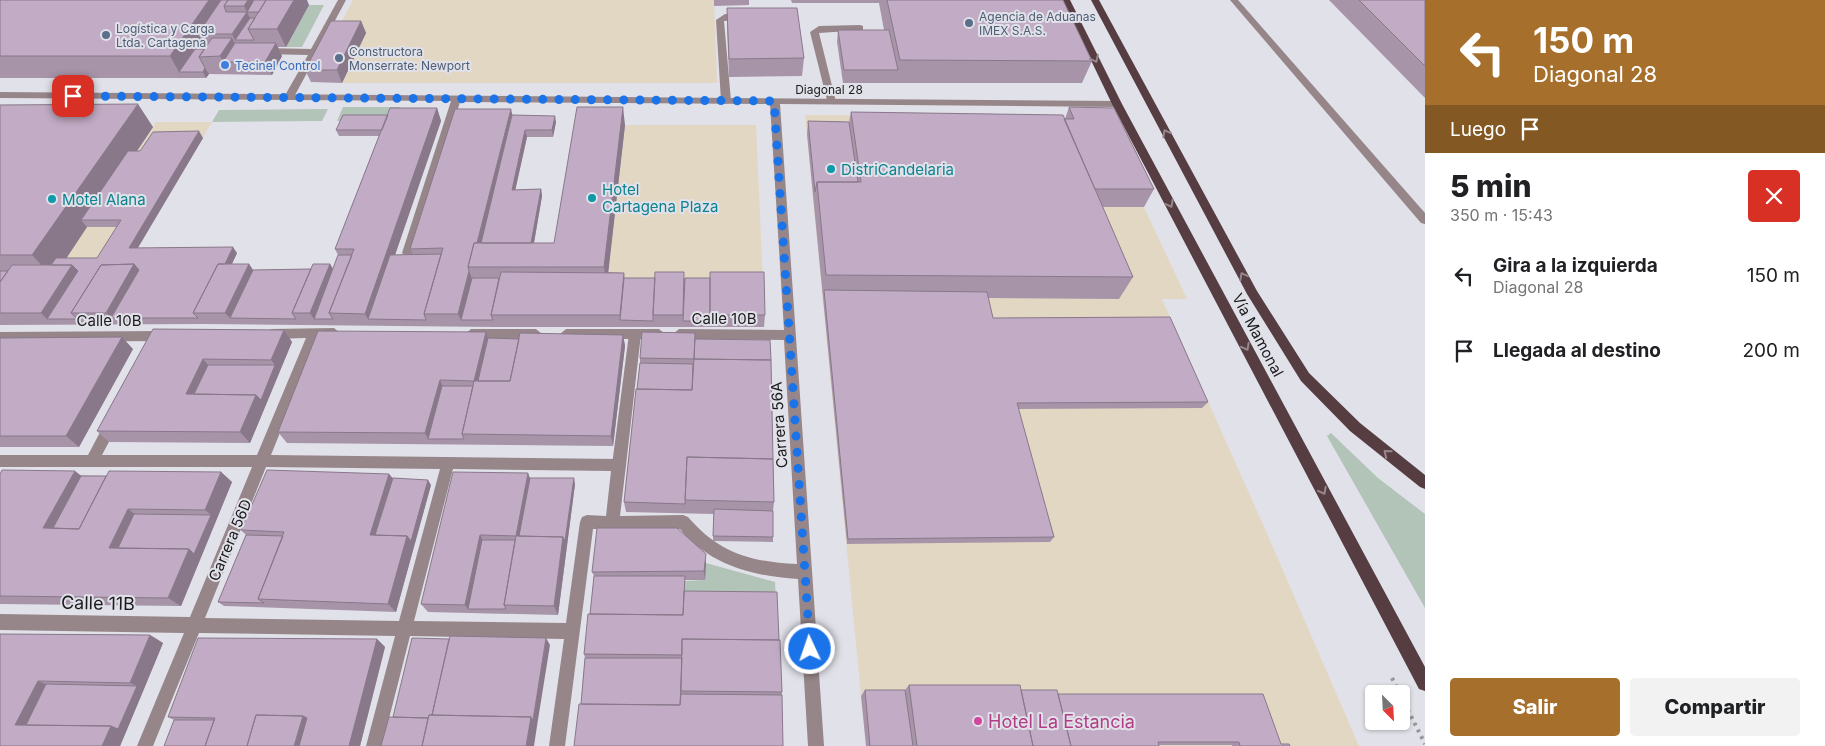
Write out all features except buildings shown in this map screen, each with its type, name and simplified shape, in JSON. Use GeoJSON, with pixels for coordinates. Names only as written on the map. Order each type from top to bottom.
{"type":"FeatureCollection","features":[{"type":"Feature","properties":{"kind":"main road","name":"Vía Mamonal"},"geometry":{"type":"LineString","coordinates":[[1066,0],[1117,104],[1425,683]]}},
{"type":"Feature","properties":{"kind":"main road","name":"Vía Mamonal"},"geometry":{"type":"LineString","coordinates":[[1095,0],[1253,294],[1305,377],[1355,427],[1425,483]]}},
{"type":"Feature","properties":{"kind":"street"},"geometry":{"type":"LineString","coordinates":[[289,97],[342,0]]}},
{"type":"Feature","properties":{"kind":"street"},"geometry":{"type":"LineString","coordinates":[[1234,0],[1425,220]]}},
{"type":"Feature","properties":{"kind":"street"},"geometry":{"type":"LineString","coordinates":[[726,101],[720,20],[725,17],[753,17]]}},
{"type":"Feature","properties":{"kind":"street"},"geometry":{"type":"LineString","coordinates":[[832,102],[814,32],[818,30],[860,28]]}},
{"type":"Feature","properties":{"kind":"street"},"geometry":{"type":"LineString","coordinates":[[248,51],[313,52]]}},
{"type":"Feature","properties":{"kind":"street","name":"Diagonal 28"},"geometry":{"type":"LineString","coordinates":[[0,95],[1117,104]]}},
{"type":"Feature","properties":{"kind":"street"},"geometry":{"type":"LineString","coordinates":[[408,253],[456,99]]}},
{"type":"Feature","properties":{"kind":"street","name":"Carrera 56A"},"geometry":{"type":"LineString","coordinates":[[774,101],[816,746]]}},
{"type":"Feature","properties":{"kind":"street","name":"Carrera 56D"},"geometry":{"type":"LineString","coordinates":[[145,746],[314,333]]}},
{"type":"Feature","properties":{"kind":"street"},"geometry":{"type":"LineString","coordinates":[[255,334],[343,333]]}},
{"type":"Feature","properties":{"kind":"street","name":"Calle 10B"},"geometry":{"type":"LineString","coordinates":[[460,334],[789,335]]}},
{"type":"Feature","properties":{"kind":"street"},"geometry":{"type":"LineString","coordinates":[[612,523],[635,334]]}},
{"type":"Feature","properties":{"kind":"street"},"geometry":{"type":"LineString","coordinates":[[149,353],[158,336]]}},
{"type":"Feature","properties":{"kind":"street","name":"Calle 10B"},"geometry":{"type":"LineString","coordinates":[[0,338],[177,336]]}},
{"type":"Feature","properties":{"kind":"street"},"geometry":{"type":"LineString","coordinates":[[92,460],[118,411]]}},
{"type":"Feature","properties":{"kind":"street"},"geometry":{"type":"LineString","coordinates":[[0,461],[263,461],[619,465]]}},
{"type":"Feature","properties":{"kind":"street"},"geometry":{"type":"LineString","coordinates":[[374,746],[448,463]]}},
{"type":"Feature","properties":{"kind":"street"},"geometry":{"type":"LineString","coordinates":[[557,746],[588,522],[683,522],[691,534],[724,557],[765,570],[805,572]]}},
{"type":"Feature","properties":{"kind":"street","name":"Calle 11B"},"geometry":{"type":"LineString","coordinates":[[0,622],[573,631]]}},
{"type":"Feature","properties":{"kind":"path"},"geometry":{"type":"LineString","coordinates":[[1410,714],[1425,744]]}},
{"type":"Feature","properties":{"kind":"shaded area"},"geometry":{"type":"Polygon","coordinates":[[[353,0],[714,0],[717,83],[342,83],[336,33],[353,0]]]}},
{"type":"Feature","properties":{"kind":"shaded area"},"geometry":{"type":"Polygon","coordinates":[[[805,115],[997,116],[1106,126],[1187,299],[1162,299],[1262,522],[1359,746],[1152,746],[861,696],[805,115]]]}},
{"type":"Feature","properties":{"kind":"shaded area"},"geometry":{"type":"Polygon","coordinates":[[[156,122],[212,122],[120,277],[53,277],[156,122]]]}},
{"type":"Feature","properties":{"kind":"shaded area"},"geometry":{"type":"Polygon","coordinates":[[[625,125],[756,125],[763,284],[607,284],[625,125]]]}},
{"type":"Feature","properties":{"kind":"green space"},"geometry":{"type":"Polygon","coordinates":[[[309,5],[324,5],[302,47],[286,47],[309,5]]]}},
{"type":"Feature","properties":{"kind":"green space"},"geometry":{"type":"Polygon","coordinates":[[[343,107],[400,107],[395,121],[337,121],[343,107]]]}},
{"type":"Feature","properties":{"kind":"green space"},"geometry":{"type":"Polygon","coordinates":[[[328,109],[322,121],[212,122],[219,110],[328,109]]]}},
{"type":"Feature","properties":{"kind":"green space"},"geometry":{"type":"Polygon","coordinates":[[[1331,433],[1378,478],[1425,514],[1425,608],[1327,436],[1331,433]]]}},
{"type":"Feature","properties":{"kind":"green space"},"geometry":{"type":"Polygon","coordinates":[[[706,563],[775,582],[776,600],[685,600],[685,581],[704,580],[706,563]]]}},
{"type":"Feature","properties":{"kind":"place","name":"Agencia de Aduanas IMEX S.A.S."},"geometry":{"type":"Point","coordinates":[969,23]}},
{"type":"Feature","properties":{"kind":"place","name":"Logística y Carga Ltda. Cartagena"},"geometry":{"type":"Point","coordinates":[106,35]}},
{"type":"Feature","properties":{"kind":"place","name":"Constructora Monserrate: Newport"},"geometry":{"type":"Point","coordinates":[339,58]}},
{"type":"Feature","properties":{"kind":"place","name":"Tecinel Control"},"geometry":{"type":"Point","coordinates":[225,65]}},
{"type":"Feature","properties":{"kind":"place","name":"DistriCandelaria"},"geometry":{"type":"Point","coordinates":[831,169]}},
{"type":"Feature","properties":{"kind":"place","name":"Hotel Cartagena Plaza"},"geometry":{"type":"Point","coordinates":[592,198]}},
{"type":"Feature","properties":{"kind":"place","name":"Motel Alana"},"geometry":{"type":"Point","coordinates":[52,199]}},
{"type":"Feature","properties":{"kind":"place","name":"Hotel La Estancia"},"geometry":{"type":"Point","coordinates":[978,721]}},
{"type":"Feature","properties":{"kind":"route"},"geometry":{"type":"LineString","coordinates":[[73,96],[774,101],[810,649]]}}]}
